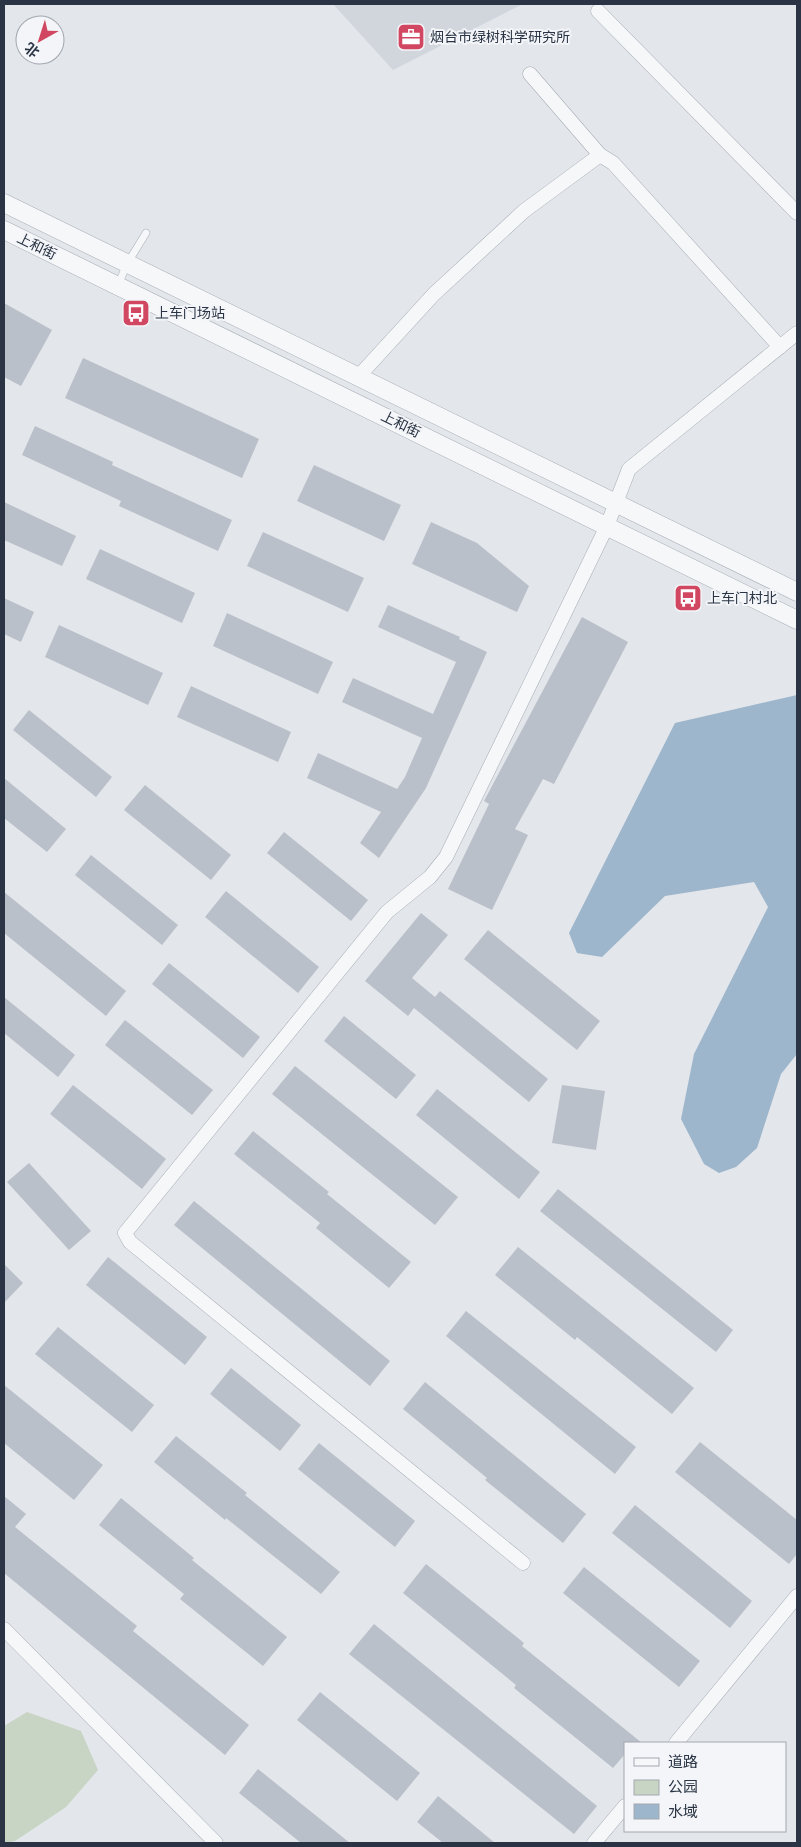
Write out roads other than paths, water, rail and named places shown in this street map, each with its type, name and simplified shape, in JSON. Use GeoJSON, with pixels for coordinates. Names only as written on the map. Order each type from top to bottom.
{"type":"FeatureCollection","features":[{"type":"Feature","properties":{"kind":"street"},"geometry":{"type":"LineString","coordinates":[[598,11],[797,213]]}},
{"type":"Feature","properties":{"kind":"street"},"geometry":{"type":"LineString","coordinates":[[530,74],[600,155],[613,163],[780,347]]}},
{"type":"Feature","properties":{"kind":"street"},"geometry":{"type":"LineString","coordinates":[[358,377],[434,294],[524,211],[600,155]]}},
{"type":"Feature","properties":{"kind":"street","name":"上和街"},"geometry":{"type":"LineString","coordinates":[[4,203],[797,592]]}},
{"type":"Feature","properties":{"kind":"street","name":"上和街"},"geometry":{"type":"LineString","coordinates":[[4,230],[797,620]]}},
{"type":"Feature","properties":{"kind":"street"},"geometry":{"type":"LineString","coordinates":[[523,1563],[130,1242],[125,1233],[387,912],[430,877],[446,857],[607,526],[629,469],[797,333]]}},
{"type":"Feature","properties":{"kind":"street"},"geometry":{"type":"LineString","coordinates":[[677,1742],[797,1596]]}},
{"type":"Feature","properties":{"kind":"street"},"geometry":{"type":"LineString","coordinates":[[4,1629],[216,1843]]}},
{"type":"Feature","properties":{"kind":"street"},"geometry":{"type":"LineString","coordinates":[[594,1843],[624,1807]]}},
{"type":"Feature","properties":{"kind":"lane"},"geometry":{"type":"LineString","coordinates":[[118,285],[127,264],[146,233]]}},
{"type":"Feature","properties":{"kind":"water"},"geometry":{"type":"Polygon","coordinates":[[[797,695],[797,1054],[781,1074],[757,1148],[736,1167],[719,1173],[704,1164],[681,1119],[694,1054],[768,907],[754,882],[665,896],[602,957],[577,953],[569,933],[675,723],[797,695]]]}},
{"type":"Feature","properties":{"kind":"place","name":"烟台市绿树科学研究所"},"geometry":{"type":"Point","coordinates":[411,37]}},
{"type":"Feature","properties":{"kind":"place","name":"上车门场站"},"geometry":{"type":"Point","coordinates":[136,313]}},
{"type":"Feature","properties":{"kind":"place","name":"上车门村北"},"geometry":{"type":"Point","coordinates":[688,598]}}]}
